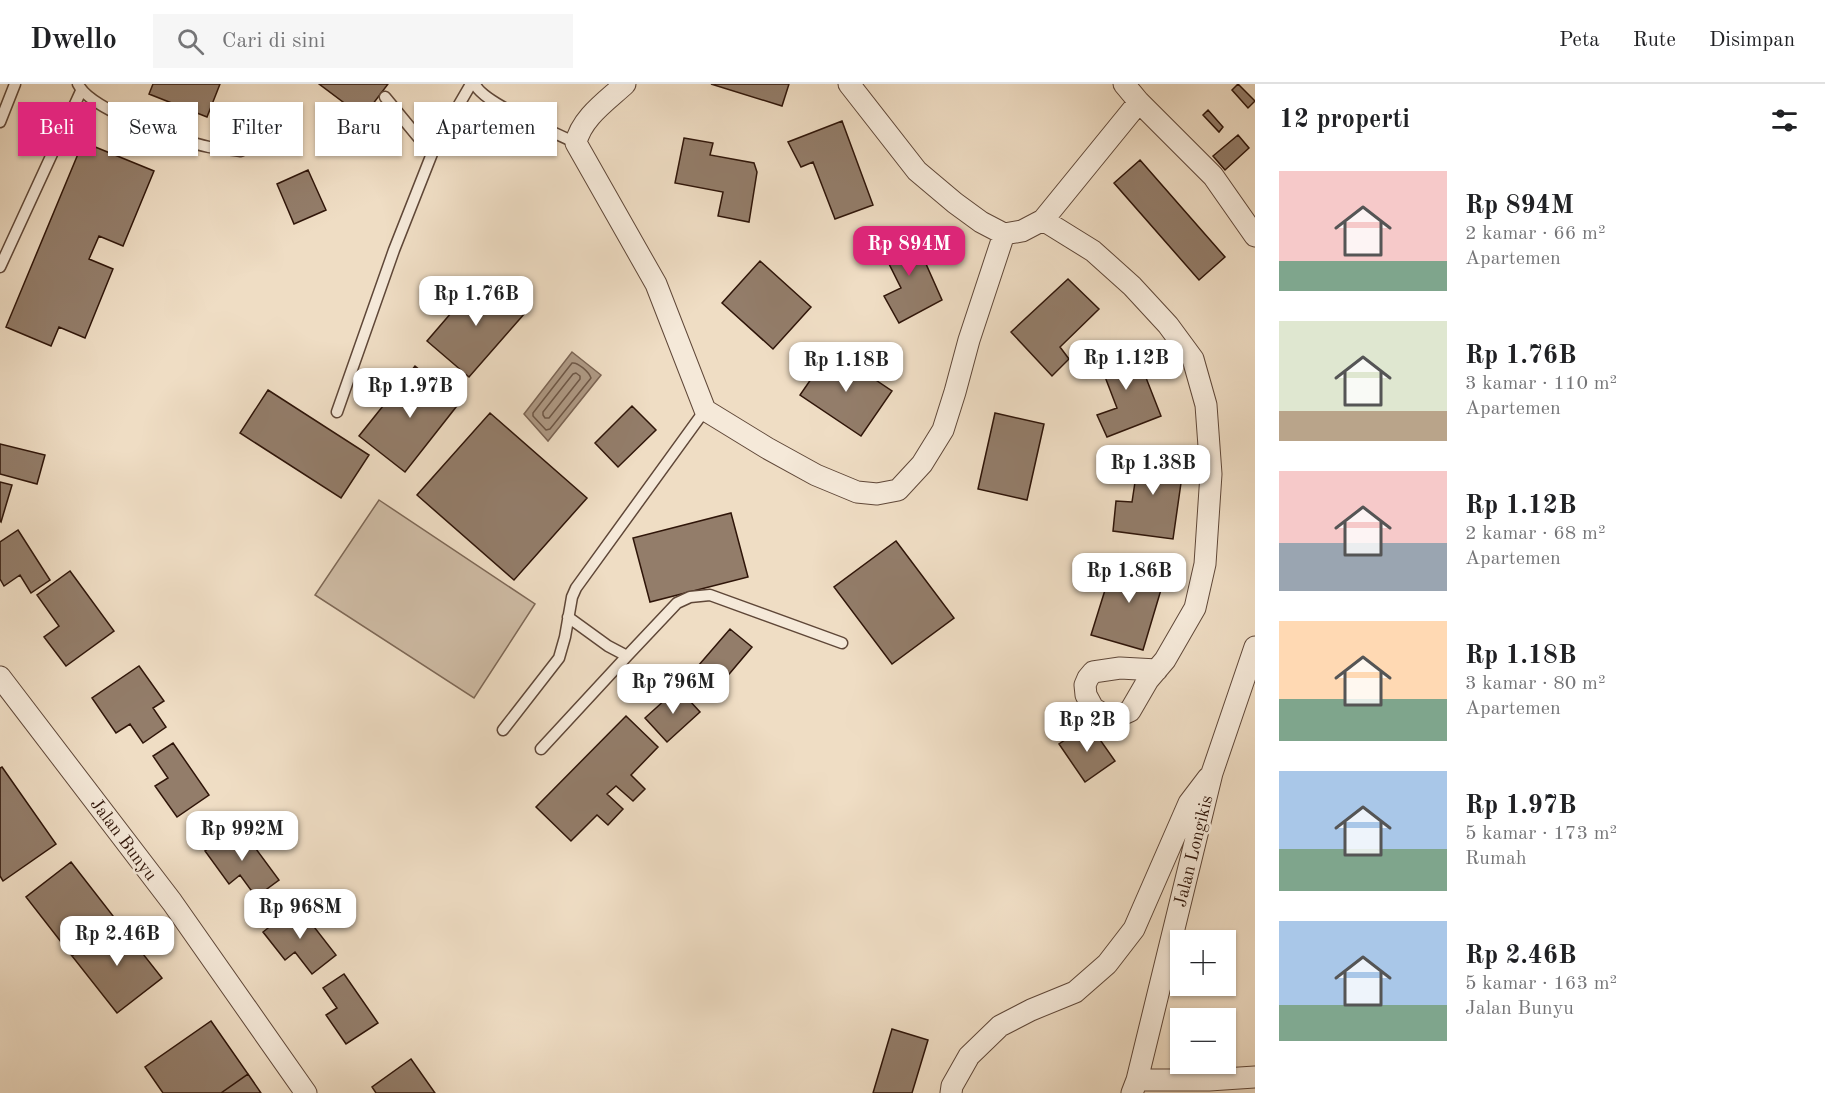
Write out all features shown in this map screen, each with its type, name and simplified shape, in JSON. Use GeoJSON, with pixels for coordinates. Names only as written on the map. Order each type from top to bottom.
{"type":"FeatureCollection","features":[{"type":"Feature","properties":{"kind":"street"},"geometry":{"type":"LineString","coordinates":[[626,84],[591,117],[578,134],[576,143],[656,284],[705,410],[816,475],[857,492],[877,494],[898,490],[922,464],[943,430],[969,340],[1004,234]]}},
{"type":"Feature","properties":{"kind":"street"},"geometry":{"type":"LineString","coordinates":[[849,84],[917,171],[981,222],[1004,234],[1022,231],[1043,220],[1139,102]]}},
{"type":"Feature","properties":{"kind":"street"},"geometry":{"type":"LineString","coordinates":[[1124,84],[1213,176],[1255,236]]}},
{"type":"Feature","properties":{"kind":"street"},"geometry":{"type":"LineString","coordinates":[[1043,220],[1093,251],[1132,286],[1168,326],[1193,359],[1206,405],[1211,474],[1205,564],[1195,608],[1165,660],[1156,670]]}},
{"type":"Feature","properties":{"kind":"street","name":"Jalan Longikis"},"geometry":{"type":"LineString","coordinates":[[1135,1086],[1212,773],[1255,647]]}},
{"type":"Feature","properties":{"kind":"street","name":"Jalan Bunyu"},"geometry":{"type":"LineString","coordinates":[[0,677],[172,902],[306,1093]]}},
{"type":"Feature","properties":{"kind":"street"},"geometry":{"type":"LineString","coordinates":[[951,1093],[952,1086],[969,1056],[1000,1026],[1075,992],[1107,964],[1134,929],[1189,803],[1212,773]]}},
{"type":"Feature","properties":{"kind":"street"},"geometry":{"type":"LineString","coordinates":[[1135,1086],[1255,1077]]}},
{"type":"Feature","properties":{"kind":"lane"},"geometry":{"type":"LineString","coordinates":[[0,122],[15,84]]}},
{"type":"Feature","properties":{"kind":"lane"},"geometry":{"type":"LineString","coordinates":[[462,102],[473,84],[480,93],[508,111],[576,143]]}},
{"type":"Feature","properties":{"kind":"lane"},"geometry":{"type":"LineString","coordinates":[[0,267],[80,87],[96,103],[142,125],[210,147]]}},
{"type":"Feature","properties":{"kind":"lane"},"geometry":{"type":"LineString","coordinates":[[385,97],[414,132]]}},
{"type":"Feature","properties":{"kind":"lane"},"geometry":{"type":"LineString","coordinates":[[337,412],[394,249],[431,156]]}},
{"type":"Feature","properties":{"kind":"lane"},"geometry":{"type":"LineString","coordinates":[[503,730],[559,658],[576,588],[705,410]]}},
{"type":"Feature","properties":{"kind":"lane"},"geometry":{"type":"LineString","coordinates":[[541,749],[677,603],[690,597],[710,595],[842,643]]}},
{"type":"Feature","properties":{"kind":"lane"},"geometry":{"type":"LineString","coordinates":[[568,617],[608,646],[627,656]]}},
{"type":"Feature","properties":{"kind":"shaded area"},"geometry":{"type":"Polygon","coordinates":[[[379,500],[535,604],[474,698],[315,595],[379,500]]]}},
{"type":"Feature","properties":{"kind":"water"},"geometry":{"type":"Polygon","coordinates":[[[572,352],[601,375],[548,441],[524,414],[572,352]]]}},
{"type":"Feature","properties":{"kind":"building"},"geometry":{"type":"Polygon","coordinates":[[[153,84],[220,84],[213,102],[210,102],[207,117],[198,113],[198,102],[169,102],[149,94],[153,84]]]}},
{"type":"Feature","properties":{"kind":"building"},"geometry":{"type":"Polygon","coordinates":[[[319,84],[388,84],[374,102],[343,102],[319,84]]]}},
{"type":"Feature","properties":{"kind":"building"},"geometry":{"type":"Polygon","coordinates":[[[711,84],[789,84],[782,106],[711,84]]]}},
{"type":"Feature","properties":{"kind":"building"},"geometry":{"type":"Polygon","coordinates":[[[1238,84],[1255,101],[1248,108],[1232,90],[1238,84]]]}},
{"type":"Feature","properties":{"kind":"building"},"geometry":{"type":"Polygon","coordinates":[[[1208,110],[1223,127],[1219,132],[1203,115],[1208,110]]]}},
{"type":"Feature","properties":{"kind":"building"},"geometry":{"type":"Polygon","coordinates":[[[842,121],[873,205],[835,219],[813,162],[801,167],[788,142],[842,121]]]}},
{"type":"Feature","properties":{"kind":"building"},"geometry":{"type":"Polygon","coordinates":[[[1238,135],[1249,148],[1225,170],[1213,156],[1238,135]]]}},
{"type":"Feature","properties":{"kind":"building"},"geometry":{"type":"Polygon","coordinates":[[[684,138],[713,143],[710,155],[754,163],[757,172],[749,222],[718,216],[723,192],[675,183],[684,138]]]}},
{"type":"Feature","properties":{"kind":"building"},"geometry":{"type":"Polygon","coordinates":[[[96,147],[108,152],[108,156],[117,156],[154,171],[123,246],[99,236],[89,259],[113,269],[85,338],[59,327],[51,346],[6,327],[77,156],[96,156],[96,147]]]}},
{"type":"Feature","properties":{"kind":"building"},"geometry":{"type":"Polygon","coordinates":[[[1140,160],[1225,257],[1199,280],[1114,183],[1140,160]]]}},
{"type":"Feature","properties":{"kind":"building"},"geometry":{"type":"Polygon","coordinates":[[[308,170],[326,210],[294,224],[277,184],[308,170]]]}},
{"type":"Feature","properties":{"kind":"building"},"geometry":{"type":"Polygon","coordinates":[[[910,228],[942,300],[899,323],[884,296],[901,288],[878,242],[910,228]]]}},
{"type":"Feature","properties":{"kind":"building"},"geometry":{"type":"Polygon","coordinates":[[[760,261],[811,307],[773,349],[722,303],[760,261]]]}},
{"type":"Feature","properties":{"kind":"building"},"geometry":{"type":"Polygon","coordinates":[[[482,277],[525,313],[469,377],[427,341],[482,277]]]}},
{"type":"Feature","properties":{"kind":"building"},"geometry":{"type":"Polygon","coordinates":[[[1068,279],[1099,309],[1060,347],[1069,359],[1052,376],[1011,332],[1068,279]]]}},
{"type":"Feature","properties":{"kind":"building"},"geometry":{"type":"Polygon","coordinates":[[[1132,342],[1161,416],[1107,437],[1097,415],[1117,408],[1097,356],[1132,342]]]}},
{"type":"Feature","properties":{"kind":"building"},"geometry":{"type":"Polygon","coordinates":[[[831,350],[892,391],[861,436],[800,395],[831,350]]]}},
{"type":"Feature","properties":{"kind":"building"},"geometry":{"type":"Polygon","coordinates":[[[415,366],[460,402],[405,472],[359,436],[415,366]]]}},
{"type":"Feature","properties":{"kind":"building"},"geometry":{"type":"Polygon","coordinates":[[[268,390],[369,455],[341,498],[240,433],[268,390]]]}},
{"type":"Feature","properties":{"kind":"building"},"geometry":{"type":"Polygon","coordinates":[[[632,406],[656,430],[618,467],[595,443],[632,406]]]}},
{"type":"Feature","properties":{"kind":"building"},"geometry":{"type":"Polygon","coordinates":[[[490,413],[587,498],[514,580],[417,495],[490,413]]]}},
{"type":"Feature","properties":{"kind":"building"},"geometry":{"type":"Polygon","coordinates":[[[995,413],[1044,424],[1027,500],[978,489],[995,413]]]}},
{"type":"Feature","properties":{"kind":"building"},"geometry":{"type":"Polygon","coordinates":[[[0,444],[45,455],[37,484],[0,474],[0,444]]]}},
{"type":"Feature","properties":{"kind":"building"},"geometry":{"type":"Polygon","coordinates":[[[1140,449],[1185,455],[1173,539],[1113,531],[1116,501],[1132,502],[1140,449]]]}},
{"type":"Feature","properties":{"kind":"building"},"geometry":{"type":"Polygon","coordinates":[[[0,482],[12,485],[1,522],[0,521],[0,482]]]}},
{"type":"Feature","properties":{"kind":"building"},"geometry":{"type":"Polygon","coordinates":[[[731,513],[748,577],[650,602],[633,538],[731,513]]]}},
{"type":"Feature","properties":{"kind":"building"},"geometry":{"type":"Polygon","coordinates":[[[18,530],[50,580],[31,593],[20,575],[4,586],[0,579],[0,542],[18,530]]]}},
{"type":"Feature","properties":{"kind":"building"},"geometry":{"type":"Polygon","coordinates":[[[896,541],[954,618],[892,664],[834,587],[896,541]]]}},
{"type":"Feature","properties":{"kind":"building"},"geometry":{"type":"Polygon","coordinates":[[[1115,558],[1166,573],[1143,650],[1091,635],[1115,558]]]}},
{"type":"Feature","properties":{"kind":"building"},"geometry":{"type":"Polygon","coordinates":[[[70,571],[114,631],[66,666],[44,637],[59,626],[37,595],[70,571]]]}},
{"type":"Feature","properties":{"kind":"building"},"geometry":{"type":"Polygon","coordinates":[[[730,629],[752,647],[714,692],[692,673],[730,629]]]}},
{"type":"Feature","properties":{"kind":"building"},"geometry":{"type":"Polygon","coordinates":[[[139,666],[164,701],[153,708],[166,727],[143,743],[130,724],[116,733],[92,698],[139,666]]]}},
{"type":"Feature","properties":{"kind":"building"},"geometry":{"type":"Polygon","coordinates":[[[678,688],[700,712],[667,742],[645,718],[678,688]]]}},
{"type":"Feature","properties":{"kind":"building"},"geometry":{"type":"Polygon","coordinates":[[[626,716],[658,747],[631,775],[645,789],[633,801],[616,786],[607,794],[623,809],[608,825],[597,815],[571,841],[536,807],[626,716]]]}},
{"type":"Feature","properties":{"kind":"building"},"geometry":{"type":"Polygon","coordinates":[[[1089,724],[1115,761],[1085,782],[1059,744],[1089,724]]]}},
{"type":"Feature","properties":{"kind":"building"},"geometry":{"type":"Polygon","coordinates":[[[173,743],[209,795],[177,817],[155,786],[168,778],[153,756],[173,743]]]}},
{"type":"Feature","properties":{"kind":"building"},"geometry":{"type":"Polygon","coordinates":[[[2,767],[56,844],[3,881],[0,876],[0,768],[2,767]]]}},
{"type":"Feature","properties":{"kind":"building"},"geometry":{"type":"Polygon","coordinates":[[[239,826],[279,880],[256,897],[240,875],[229,884],[205,851],[239,826]]]}},
{"type":"Feature","properties":{"kind":"building"},"geometry":{"type":"Polygon","coordinates":[[[71,862],[117,921],[72,956],[26,897],[71,862]]]}},
{"type":"Feature","properties":{"kind":"building"},"geometry":{"type":"Polygon","coordinates":[[[297,905],[336,955],[312,974],[295,952],[285,960],[263,932],[297,905]]]}},
{"type":"Feature","properties":{"kind":"building"},"geometry":{"type":"Polygon","coordinates":[[[117,921],[162,978],[117,1013],[72,956],[117,921]]]}},
{"type":"Feature","properties":{"kind":"building"},"geometry":{"type":"Polygon","coordinates":[[[344,974],[378,1023],[346,1044],[326,1015],[337,1008],[323,988],[344,974]]]}},
{"type":"Feature","properties":{"kind":"building"},"geometry":{"type":"Polygon","coordinates":[[[211,1021],[248,1074],[221,1093],[163,1093],[145,1067],[211,1021]]]}},
{"type":"Feature","properties":{"kind":"building"},"geometry":{"type":"Polygon","coordinates":[[[892,1029],[928,1040],[912,1093],[873,1093],[892,1029]]]}},
{"type":"Feature","properties":{"kind":"building"},"geometry":{"type":"Polygon","coordinates":[[[411,1059],[435,1093],[376,1093],[372,1087],[411,1059]]]}},
{"type":"Feature","properties":{"kind":"building"},"geometry":{"type":"Polygon","coordinates":[[[248,1074],[261,1093],[221,1093],[248,1074]]]}}]}
